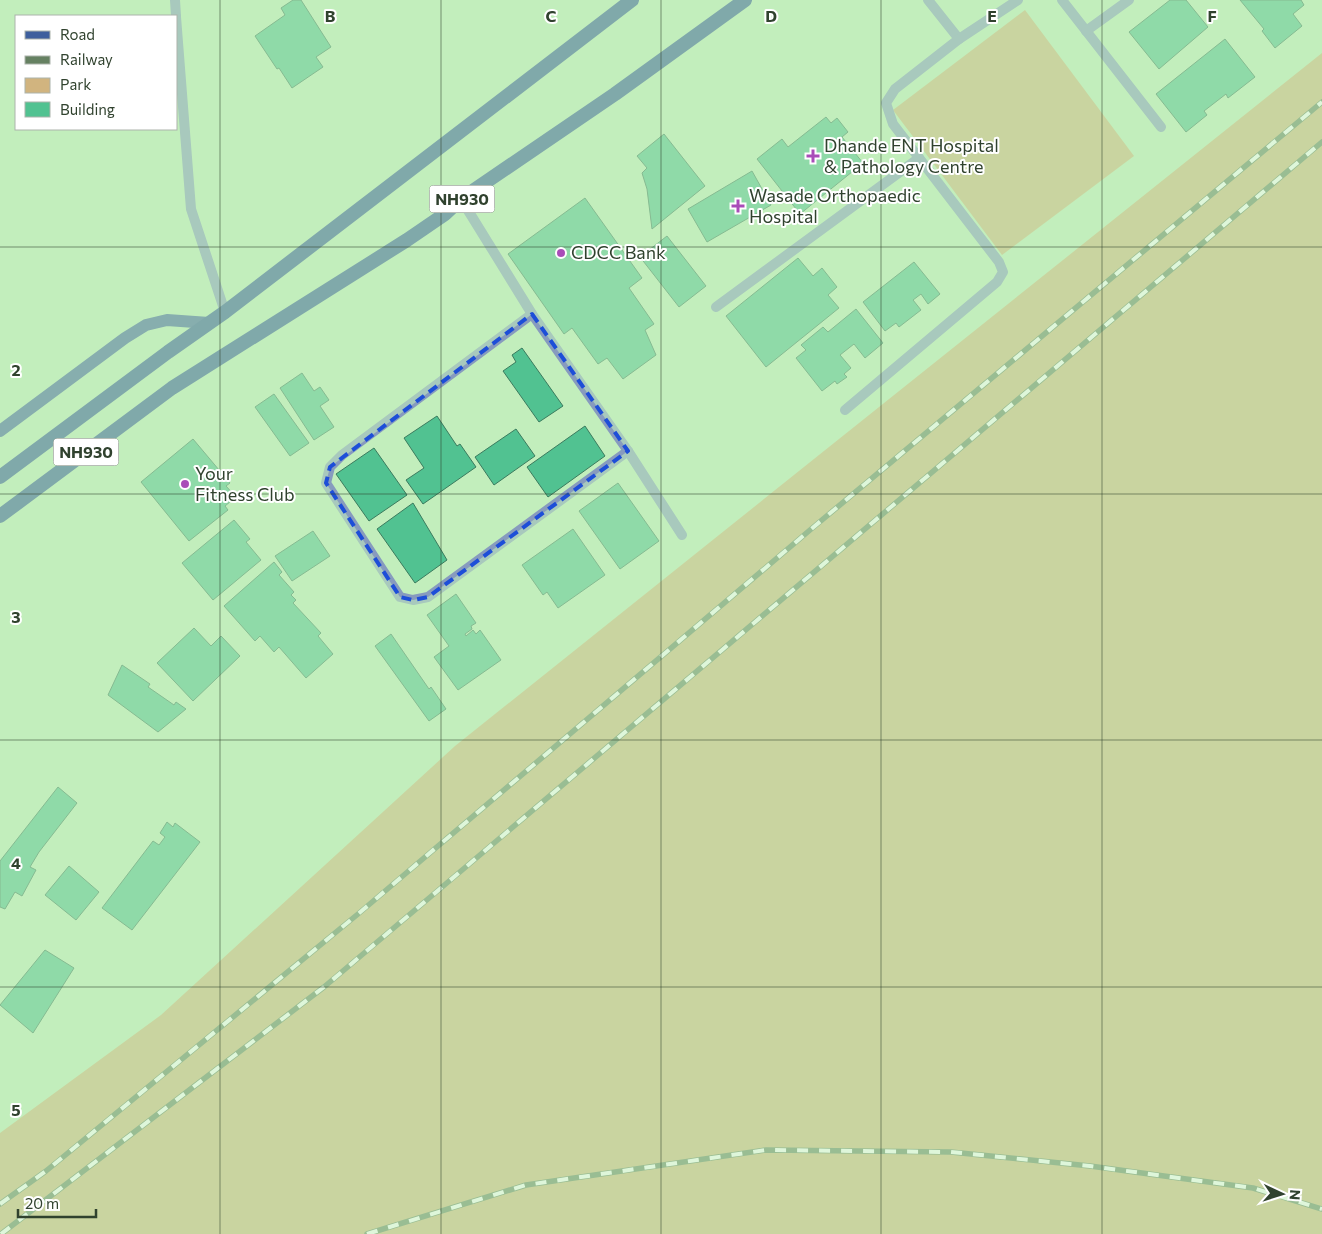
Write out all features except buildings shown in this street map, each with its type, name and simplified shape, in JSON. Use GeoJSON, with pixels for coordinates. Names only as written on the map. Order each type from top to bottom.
{"type":"FeatureCollection","features":[{"type":"Feature","properties":{"kind":"highway","name":"NH930"},"geometry":{"type":"LineString","coordinates":[[0,477],[225,312],[632,0]]}},
{"type":"Feature","properties":{"kind":"highway","name":"NH930"},"geometry":{"type":"LineString","coordinates":[[0,516],[172,388],[407,240],[445,214],[461,199],[615,94],[745,0]]}},
{"type":"Feature","properties":{"kind":"main road"},"geometry":{"type":"LineString","coordinates":[[0,431],[125,338],[146,325],[167,320],[208,323]]}},
{"type":"Feature","properties":{"kind":"street"},"geometry":{"type":"LineString","coordinates":[[175,0],[176,15]]}},
{"type":"Feature","properties":{"kind":"street"},"geometry":{"type":"LineString","coordinates":[[928,0],[959,39]]}},
{"type":"Feature","properties":{"kind":"street"},"geometry":{"type":"LineString","coordinates":[[845,410],[996,282],[1003,272],[999,262],[893,124],[886,103],[895,89],[959,39],[1018,0]]}},
{"type":"Feature","properties":{"kind":"street"},"geometry":{"type":"LineString","coordinates":[[1062,0],[1160,127]]}},
{"type":"Feature","properties":{"kind":"street"},"geometry":{"type":"LineString","coordinates":[[1086,32],[1129,0]]}},
{"type":"Feature","properties":{"kind":"street"},"geometry":{"type":"LineString","coordinates":[[178,44],[190,209],[225,312]]}},
{"type":"Feature","properties":{"kind":"street"},"geometry":{"type":"LineString","coordinates":[[716,307],[919,158]]}},
{"type":"Feature","properties":{"kind":"street"},"geometry":{"type":"LineString","coordinates":[[461,199],[532,314],[628,451],[682,535]]}},
{"type":"Feature","properties":{"kind":"street"},"geometry":{"type":"LineString","coordinates":[[532,314],[342,455],[330,467],[326,484],[400,597],[413,600],[428,596],[628,451]]}},
{"type":"Feature","properties":{"kind":"highlighted area"},"geometry":{"type":"Polygon","coordinates":[[[532,314],[628,451],[428,597],[413,600],[400,597],[326,483],[330,467],[532,314]]]}},
{"type":"Feature","properties":{"kind":"green space"},"geometry":{"type":"Polygon","coordinates":[[[1025,10],[1134,156],[1002,255],[893,110],[1025,10]]]}},
{"type":"Feature","properties":{"kind":"green space"},"geometry":{"type":"Polygon","coordinates":[[[1322,53],[1322,1234],[0,1234],[0,1133],[161,1015],[455,746],[1322,53]]]}},
{"type":"Feature","properties":{"kind":"railway"},"geometry":{"type":"LineString","coordinates":[[0,1204],[46,1171],[358,914],[810,530],[1322,102]]}},
{"type":"Feature","properties":{"kind":"railway"},"geometry":{"type":"LineString","coordinates":[[1,1234],[324,987],[1322,142]]}},
{"type":"Feature","properties":{"kind":"railway"},"geometry":{"type":"LineString","coordinates":[[367,1234],[526,1185],[766,1150],[951,1152],[1090,1166],[1253,1188],[1322,1209]]}},
{"type":"Feature","properties":{"kind":"place","name":"Dhande ENT Hospital & Pathology Centre"},"geometry":{"type":"Point","coordinates":[813,156]}},
{"type":"Feature","properties":{"kind":"place","name":"Wasade Orthopaedic Hospital"},"geometry":{"type":"Point","coordinates":[738,206]}},
{"type":"Feature","properties":{"kind":"place","name":"CDCC Bank"},"geometry":{"type":"Point","coordinates":[561,253]}},
{"type":"Feature","properties":{"kind":"place","name":"Your Fitness Club"},"geometry":{"type":"Point","coordinates":[185,484]}}]}
